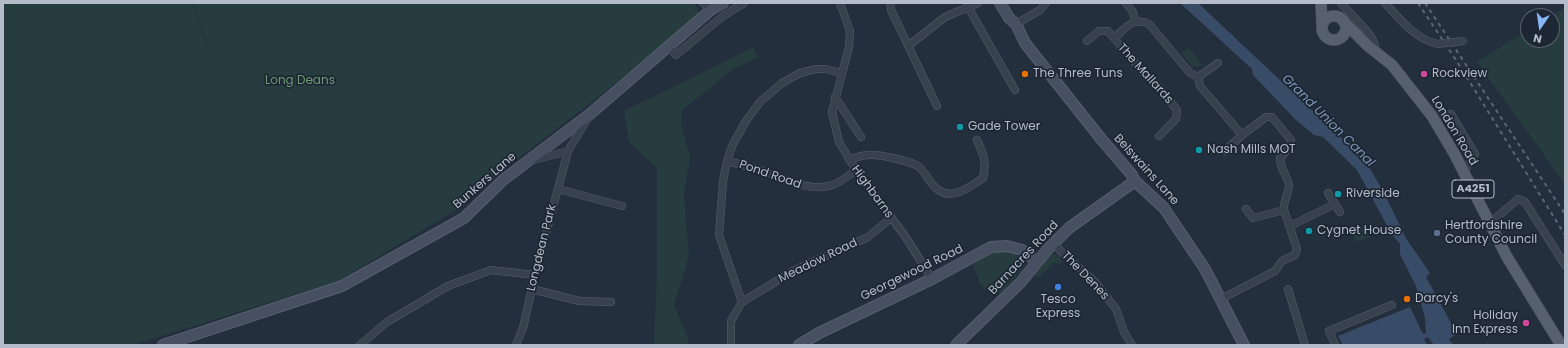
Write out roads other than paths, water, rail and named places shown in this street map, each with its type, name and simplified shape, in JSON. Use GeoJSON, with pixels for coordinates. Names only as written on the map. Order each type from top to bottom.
{"type":"FeatureCollection","features":[{"type":"Feature","properties":{"kind":"main road"},"geometry":{"type":"LineString","coordinates":[[1321,3],[1322,25]]}},
{"type":"Feature","properties":{"kind":"main road","name":"London Road"},"geometry":{"type":"LineString","coordinates":[[1327,3],[1330,10],[1372,50],[1392,65],[1432,116],[1464,172],[1514,268],[1561,345]]}},
{"type":"Feature","properties":{"kind":"main road"},"geometry":{"type":"LineString","coordinates":[[1322,25],[1329,17],[1341,19],[1345,27],[1344,33],[1337,39]]}},
{"type":"Feature","properties":{"kind":"main road","name":"A4251"},"geometry":{"type":"LineString","coordinates":[[1322,25],[1322,31],[1325,35],[1332,39],[1337,39]]}},
{"type":"Feature","properties":{"kind":"main road","name":"London Road"},"geometry":{"type":"LineString","coordinates":[[1337,39],[1349,40],[1372,50]]}},
{"type":"Feature","properties":{"kind":"street"},"geometry":{"type":"LineString","coordinates":[[703,3],[712,10]]}},
{"type":"Feature","properties":{"kind":"street","name":"Bunkers Lane"},"geometry":{"type":"LineString","coordinates":[[163,345],[342,286],[464,218],[503,180],[590,114],[712,10],[723,3]]}},
{"type":"Feature","properties":{"kind":"street"},"geometry":{"type":"LineString","coordinates":[[669,46],[676,55],[723,16],[744,3]]}},
{"type":"Feature","properties":{"kind":"street","name":"Highbarns"},"geometry":{"type":"LineString","coordinates":[[840,3],[850,31],[849,47],[832,112],[839,142],[856,170],[906,236],[932,279]]}},
{"type":"Feature","properties":{"kind":"street"},"geometry":{"type":"LineString","coordinates":[[890,3],[891,10],[937,106]]}},
{"type":"Feature","properties":{"kind":"street"},"geometry":{"type":"LineString","coordinates":[[908,46],[945,17],[978,3]]}},
{"type":"Feature","properties":{"kind":"street","name":"Belswains Lane"},"geometry":{"type":"LineString","coordinates":[[1000,3],[1009,18],[1016,24],[1025,43],[1102,140],[1132,175],[1135,182],[1164,208],[1205,269],[1222,299],[1244,345]]}},
{"type":"Feature","properties":{"kind":"street"},"geometry":{"type":"LineString","coordinates":[[1016,24],[1040,10],[1046,3]]}},
{"type":"Feature","properties":{"kind":"street"},"geometry":{"type":"LineString","coordinates":[[1126,3],[1138,20],[1149,24],[1190,72],[1198,77],[1200,86],[1242,135]]}},
{"type":"Feature","properties":{"kind":"street"},"geometry":{"type":"LineString","coordinates":[[1341,3],[1370,36],[1376,48],[1372,50]]}},
{"type":"Feature","properties":{"kind":"street"},"geometry":{"type":"LineString","coordinates":[[1385,3],[1408,28],[1419,36],[1438,44],[1464,41]]}},
{"type":"Feature","properties":{"kind":"street"},"geometry":{"type":"LineString","coordinates":[[968,7],[1015,90]]}},
{"type":"Feature","properties":{"kind":"street"},"geometry":{"type":"LineString","coordinates":[[1114,38],[1138,20]]}},
{"type":"Feature","properties":{"kind":"street","name":"The Mallards"},"geometry":{"type":"LineString","coordinates":[[1087,41],[1099,31],[1108,31],[1146,77],[1158,86],[1177,110],[1176,119],[1159,136]]}},
{"type":"Feature","properties":{"kind":"street"},"geometry":{"type":"LineString","coordinates":[[1198,77],[1218,62]]}},
{"type":"Feature","properties":{"kind":"street"},"geometry":{"type":"LineString","coordinates":[[731,345],[731,321],[742,302],[719,235],[722,181],[733,144],[746,121],[760,102],[782,83],[800,73],[816,69],[826,69],[841,73]]}},
{"type":"Feature","properties":{"kind":"street"},"geometry":{"type":"LineString","coordinates":[[835,97],[861,137]]}},
{"type":"Feature","properties":{"kind":"street","name":"Longdean Park"},"geometry":{"type":"LineString","coordinates":[[516,345],[523,328],[535,275],[568,151],[590,114]]}},
{"type":"Feature","properties":{"kind":"street"},"geometry":{"type":"LineString","coordinates":[[1432,116],[1451,114],[1475,154],[1464,172]]}},
{"type":"Feature","properties":{"kind":"street"},"geometry":{"type":"LineString","coordinates":[[1222,299],[1275,271],[1282,261],[1295,255],[1297,249],[1284,210],[1289,185],[1280,166],[1280,158],[1290,147],[1291,140],[1272,117],[1266,117],[1242,135],[1224,152]]}},
{"type":"Feature","properties":{"kind":"street"},"geometry":{"type":"LineString","coordinates":[[849,160],[859,156],[872,154],[906,162],[918,167],[936,189],[945,193],[956,194],[983,178],[986,169],[984,157],[977,140]]}},
{"type":"Feature","properties":{"kind":"street"},"geometry":{"type":"LineString","coordinates":[[526,162],[568,151]]}},
{"type":"Feature","properties":{"kind":"street","name":"Pond Road"},"geometry":{"type":"LineString","coordinates":[[727,161],[806,187],[830,186],[841,181],[856,170]]}},
{"type":"Feature","properties":{"kind":"street","name":"Barnacres Road"},"geometry":{"type":"LineString","coordinates":[[956,345],[1020,283],[1053,244],[1069,228],[1135,182]]}},
{"type":"Feature","properties":{"kind":"street"},"geometry":{"type":"LineString","coordinates":[[558,189],[622,206]]}},
{"type":"Feature","properties":{"kind":"street"},"geometry":{"type":"LineString","coordinates":[[1328,193],[1340,212]]}},
{"type":"Feature","properties":{"kind":"street"},"geometry":{"type":"LineString","coordinates":[[1490,223],[1518,199],[1525,202],[1565,265]]}},
{"type":"Feature","properties":{"kind":"street"},"geometry":{"type":"LineString","coordinates":[[1290,226],[1335,204]]}},
{"type":"Feature","properties":{"kind":"street"},"geometry":{"type":"LineString","coordinates":[[1246,209],[1253,218],[1284,210]]}},
{"type":"Feature","properties":{"kind":"street","name":"Meadow Road"},"geometry":{"type":"LineString","coordinates":[[742,302],[795,270],[868,237],[891,218]]}},
{"type":"Feature","properties":{"kind":"street","name":"The Denes"},"geometry":{"type":"LineString","coordinates":[[1053,244],[1097,286],[1116,309],[1124,332],[1132,345]]}},
{"type":"Feature","properties":{"kind":"street","name":"Georgewood Road"},"geometry":{"type":"LineString","coordinates":[[799,345],[819,333],[932,279],[991,247],[1007,246],[1022,250],[1037,262]]}},
{"type":"Feature","properties":{"kind":"street"},"geometry":{"type":"LineString","coordinates":[[360,345],[388,322],[448,286],[491,270],[535,275]]}},
{"type":"Feature","properties":{"kind":"street"},"geometry":{"type":"LineString","coordinates":[[532,289],[579,301],[611,302]]}},
{"type":"Feature","properties":{"kind":"street"},"geometry":{"type":"LineString","coordinates":[[1288,289],[1305,345]]}},
{"type":"Feature","properties":{"kind":"street"},"geometry":{"type":"LineString","coordinates":[[1335,345],[1329,331],[1392,305]]}},
{"type":"Feature","properties":{"kind":"water"},"geometry":{"type":"Polygon","coordinates":[[[1180,3],[1198,3],[1365,160],[1383,191],[1407,240],[1430,273],[1426,277],[1457,334],[1449,339],[1453,345],[1434,345],[1428,337],[1424,339],[1427,345],[1343,345],[1338,336],[1410,307],[1423,334],[1426,333],[1425,318],[1419,296],[1416,286],[1400,254],[1400,244],[1391,233],[1357,170],[1323,137],[1314,135],[1296,120],[1253,75],[1252,69],[1180,3]]]}},
{"type":"Feature","properties":{"kind":"railway"},"geometry":{"type":"LineString","coordinates":[[1418,3],[1456,60],[1565,235]]}},
{"type":"Feature","properties":{"kind":"railway"},"geometry":{"type":"LineString","coordinates":[[1425,3],[1565,214]]}},
{"type":"Feature","properties":{"kind":"place","name":"The Three Tuns"},"geometry":{"type":"Point","coordinates":[1025,74]}},
{"type":"Feature","properties":{"kind":"place","name":"Rockview"},"geometry":{"type":"Point","coordinates":[1424,74]}},
{"type":"Feature","properties":{"kind":"place","name":"Gade Tower"},"geometry":{"type":"Point","coordinates":[960,127]}},
{"type":"Feature","properties":{"kind":"place","name":"Nash Mills MOT"},"geometry":{"type":"Point","coordinates":[1199,150]}},
{"type":"Feature","properties":{"kind":"place","name":"Riverside"},"geometry":{"type":"Point","coordinates":[1338,194]}},
{"type":"Feature","properties":{"kind":"place","name":"Cygnet House"},"geometry":{"type":"Point","coordinates":[1309,231]}},
{"type":"Feature","properties":{"kind":"place","name":"Hertfordshire County Council"},"geometry":{"type":"Point","coordinates":[1437,233]}},
{"type":"Feature","properties":{"kind":"place","name":"Tesco Express"},"geometry":{"type":"Point","coordinates":[1058,287]}},
{"type":"Feature","properties":{"kind":"place","name":"Darcy's"},"geometry":{"type":"Point","coordinates":[1407,299]}},
{"type":"Feature","properties":{"kind":"place","name":"Holiday Inn Express"},"geometry":{"type":"Point","coordinates":[1526,323]}},
{"type":"Feature","properties":{"kind":"park label","name":"Long Deans"},"geometry":{"type":"Point","coordinates":[300,81]}},
{"type":"Feature","properties":{"kind":"water label","name":"Grand Union Canal"},"geometry":{"type":"Point","coordinates":[1328,121]}}]}
